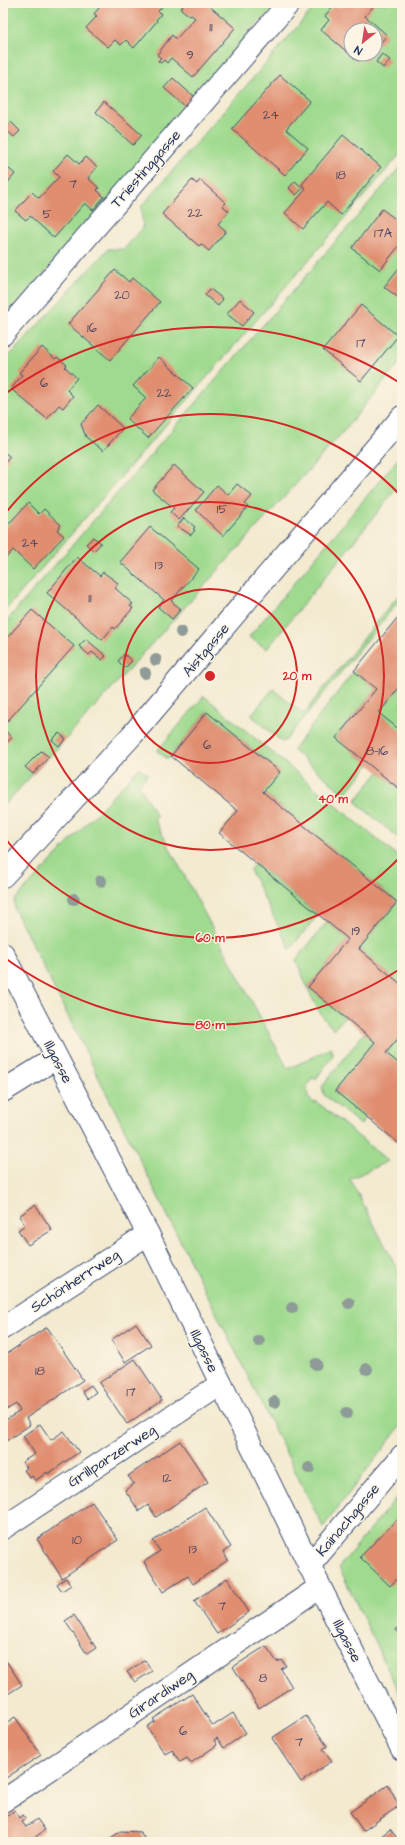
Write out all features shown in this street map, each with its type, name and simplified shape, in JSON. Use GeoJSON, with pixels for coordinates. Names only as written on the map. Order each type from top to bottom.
{"type":"FeatureCollection","features":[{"type":"Feature","properties":{"kind":"street","name":"Triestinggasse"},"geometry":{"type":"LineString","coordinates":[[3,334],[289,3]]}},
{"type":"Feature","properties":{"kind":"street","name":"Aistgasse"},"geometry":{"type":"LineString","coordinates":[[3,876],[134,734],[402,417]]}},
{"type":"Feature","properties":{"kind":"street","name":"Illgasse"},"geometry":{"type":"LineString","coordinates":[[3,954],[148,1234],[320,1588],[402,1749]]}},
{"type":"Feature","properties":{"kind":"street"},"geometry":{"type":"LineString","coordinates":[[3,1091],[56,1058]]}},
{"type":"Feature","properties":{"kind":"street","name":"Schönherrweg"},"geometry":{"type":"LineString","coordinates":[[3,1328],[148,1234]]}},
{"type":"Feature","properties":{"kind":"street","name":"Grillparzerweg"},"geometry":{"type":"LineString","coordinates":[[3,1528],[221,1384]]}},
{"type":"Feature","properties":{"kind":"street","name":"Kainachgasse"},"geometry":{"type":"LineString","coordinates":[[310,1566],[402,1456]]}},
{"type":"Feature","properties":{"kind":"street","name":"Girardiweg"},"geometry":{"type":"LineString","coordinates":[[3,1801],[320,1588]]}},
{"type":"Feature","properties":{"kind":"green space"},"geometry":{"type":"Polygon","coordinates":[[[3,3],[280,3],[249,31],[252,38],[3,320],[3,3]]]}},
{"type":"Feature","properties":{"kind":"green space"},"geometry":{"type":"Polygon","coordinates":[[[318,3],[402,3],[402,152],[3,613],[3,363],[108,249],[124,249],[143,228],[141,207],[318,3]]]}},
{"type":"Feature","properties":{"kind":"green space"},"geometry":{"type":"Polygon","coordinates":[[[402,165],[402,360],[342,433],[65,740],[3,806],[3,625],[402,165]]]}},
{"type":"Feature","properties":{"kind":"green space"},"geometry":{"type":"Polygon","coordinates":[[[402,454],[402,482],[267,649],[249,637],[402,454]]]}},
{"type":"Feature","properties":{"kind":"green space"},"geometry":{"type":"Polygon","coordinates":[[[402,591],[402,597],[285,741],[282,742],[251,715],[273,689],[303,714],[402,591]]]}},
{"type":"Feature","properties":{"kind":"green space"},"geometry":{"type":"Polygon","coordinates":[[[354,671],[376,689],[336,737],[369,765],[347,792],[343,793],[293,750],[354,671]]]}},
{"type":"Feature","properties":{"kind":"green space"},"geometry":{"type":"Polygon","coordinates":[[[402,684],[402,732],[379,713],[402,684]]]}},
{"type":"Feature","properties":{"kind":"green space"},"geometry":{"type":"Polygon","coordinates":[[[204,696],[402,860],[402,985],[359,949],[397,902],[263,792],[279,771],[207,712],[168,759],[157,751],[204,696]]]}},
{"type":"Feature","properties":{"kind":"green space"},"geometry":{"type":"Polygon","coordinates":[[[139,768],[148,774],[139,785],[157,817],[154,819],[288,1069],[331,1048],[333,1055],[316,1079],[312,1078],[307,1086],[308,1098],[314,1103],[317,1102],[388,1161],[350,1179],[402,1278],[402,1424],[323,1527],[15,910],[14,901],[139,768]]]}},
{"type":"Feature","properties":{"kind":"green space"},"geometry":{"type":"Polygon","coordinates":[[[379,772],[402,791],[402,841],[358,804],[356,800],[379,772]]]}},
{"type":"Feature","properties":{"kind":"green space"},"geometry":{"type":"Polygon","coordinates":[[[255,863],[318,915],[290,949],[250,870],[255,863]]]}},
{"type":"Feature","properties":{"kind":"green space"},"geometry":{"type":"Polygon","coordinates":[[[327,922],[348,939],[308,987],[345,1017],[334,1029],[322,1016],[317,1007],[307,988],[296,960],[327,922]]]}},
{"type":"Feature","properties":{"kind":"green space"},"geometry":{"type":"Polygon","coordinates":[[[364,1033],[375,1042],[335,1091],[366,1116],[361,1125],[324,1095],[322,1087],[364,1033]]]}},
{"type":"Feature","properties":{"kind":"green space"},"geometry":{"type":"Polygon","coordinates":[[[402,1034],[402,1066],[386,1053],[402,1034]]]}},
{"type":"Feature","properties":{"kind":"green space"},"geometry":{"type":"Polygon","coordinates":[[[402,1491],[402,1699],[339,1567],[402,1491]]]}},
{"type":"Feature","properties":{"kind":"building"},"geometry":{"type":"Polygon","coordinates":[[[103,3],[129,3],[131,5],[132,3],[158,3],[162,7],[158,11],[161,14],[156,20],[157,21],[134,48],[126,40],[121,45],[115,40],[108,47],[86,28],[97,16],[94,14],[103,3]]]}},
{"type":"Feature","properties":{"kind":"building"},"geometry":{"type":"Polygon","coordinates":[[[184,3],[206,3],[235,28],[193,77],[171,58],[167,63],[164,60],[161,63],[158,61],[161,58],[157,55],[172,35],[176,39],[195,18],[181,9],[184,3]]]}},
{"type":"Feature","properties":{"kind":"building"},"geometry":{"type":"Polygon","coordinates":[[[335,3],[340,8],[344,3],[376,3],[365,16],[372,22],[343,22],[343,48],[321,30],[329,20],[325,16],[335,3]]]}},
{"type":"Feature","properties":{"kind":"building"},"geometry":{"type":"Polygon","coordinates":[[[383,32],[387,35],[383,40],[383,32]]]}},
{"type":"Feature","properties":{"kind":"building"},"geometry":{"type":"Polygon","coordinates":[[[383,55],[390,60],[383,68],[376,62],[383,62],[383,55]]]}},
{"type":"Feature","properties":{"kind":"building"},"geometry":{"type":"Polygon","coordinates":[[[280,75],[310,101],[286,129],[308,148],[285,175],[232,129],[280,75]]]}},
{"type":"Feature","properties":{"kind":"building"},"geometry":{"type":"Polygon","coordinates":[[[173,78],[195,98],[187,108],[164,88],[173,78]]]}},
{"type":"Feature","properties":{"kind":"building"},"geometry":{"type":"Polygon","coordinates":[[[104,102],[142,135],[133,145],[96,112],[104,102]]]}},
{"type":"Feature","properties":{"kind":"building"},"geometry":{"type":"Polygon","coordinates":[[[11,122],[20,131],[14,137],[5,129],[11,122]]]}},
{"type":"Feature","properties":{"kind":"building"},"geometry":{"type":"Polygon","coordinates":[[[343,135],[381,167],[341,215],[327,202],[303,229],[285,213],[306,189],[302,184],[343,135]]]}},
{"type":"Feature","properties":{"kind":"building"},"geometry":{"type":"Polygon","coordinates":[[[68,154],[79,164],[86,157],[97,167],[88,178],[99,188],[97,190],[104,197],[93,210],[85,203],[54,238],[30,216],[26,220],[15,211],[32,192],[39,198],[59,177],[53,171],[68,154]]]}},
{"type":"Feature","properties":{"kind":"building"},"geometry":{"type":"Polygon","coordinates":[[[3,164],[15,174],[3,188],[3,164]]]}},
{"type":"Feature","properties":{"kind":"building"},"geometry":{"type":"Polygon","coordinates":[[[192,180],[197,184],[200,180],[226,203],[223,206],[229,211],[218,224],[226,231],[209,251],[201,244],[199,246],[162,214],[192,180]]]}},
{"type":"Feature","properties":{"kind":"building"},"geometry":{"type":"Polygon","coordinates":[[[295,181],[303,188],[296,195],[289,188],[295,181]]]}},
{"type":"Feature","properties":{"kind":"building"},"geometry":{"type":"Polygon","coordinates":[[[382,209],[402,224],[402,242],[380,270],[352,248],[382,209]]]}},
{"type":"Feature","properties":{"kind":"building"},"geometry":{"type":"Polygon","coordinates":[[[402,264],[402,300],[384,287],[402,264]]]}},
{"type":"Feature","properties":{"kind":"building"},"geometry":{"type":"Polygon","coordinates":[[[115,270],[129,282],[132,278],[160,302],[110,360],[68,324],[115,270]]]}},
{"type":"Feature","properties":{"kind":"building"},"geometry":{"type":"Polygon","coordinates":[[[210,289],[223,299],[218,306],[205,295],[210,289]]]}},
{"type":"Feature","properties":{"kind":"building"},"geometry":{"type":"Polygon","coordinates":[[[240,299],[254,312],[242,326],[227,314],[240,299]]]}},
{"type":"Feature","properties":{"kind":"building"},"geometry":{"type":"Polygon","coordinates":[[[361,305],[398,336],[361,381],[323,350],[361,305]]]}},
{"type":"Feature","properties":{"kind":"building"},"geometry":{"type":"Polygon","coordinates":[[[42,347],[55,359],[57,357],[67,365],[65,367],[77,378],[67,390],[73,396],[63,408],[59,405],[47,419],[11,389],[22,375],[19,373],[42,347]]]}},
{"type":"Feature","properties":{"kind":"building"},"geometry":{"type":"Polygon","coordinates":[[[159,357],[193,388],[148,438],[127,419],[146,398],[133,386],[159,357]]]}},
{"type":"Feature","properties":{"kind":"building"},"geometry":{"type":"Polygon","coordinates":[[[98,405],[123,428],[103,451],[86,437],[81,424],[98,405]]]}},
{"type":"Feature","properties":{"kind":"building"},"geometry":{"type":"Polygon","coordinates":[[[3,451],[10,457],[3,465],[3,451]]]}},
{"type":"Feature","properties":{"kind":"building"},"geometry":{"type":"Polygon","coordinates":[[[174,465],[204,492],[179,520],[170,512],[174,508],[152,490],[174,465]]]}},
{"type":"Feature","properties":{"kind":"building"},"geometry":{"type":"Polygon","coordinates":[[[237,484],[252,496],[245,504],[248,507],[223,536],[196,510],[217,485],[228,495],[237,484]]]}},
{"type":"Feature","properties":{"kind":"building"},"geometry":{"type":"Polygon","coordinates":[[[28,503],[39,514],[44,509],[61,525],[57,530],[64,536],[33,569],[13,550],[3,561],[3,530],[28,503]]]}},
{"type":"Feature","properties":{"kind":"building"},"geometry":{"type":"Polygon","coordinates":[[[184,518],[195,527],[193,529],[195,530],[191,535],[177,526],[184,518]]]}},
{"type":"Feature","properties":{"kind":"building"},"geometry":{"type":"Polygon","coordinates":[[[150,527],[199,569],[171,601],[181,609],[172,619],[158,607],[164,600],[120,562],[150,527]]]}},
{"type":"Feature","properties":{"kind":"building"},"geometry":{"type":"Polygon","coordinates":[[[93,537],[101,543],[94,551],[86,544],[93,537]]]}},
{"type":"Feature","properties":{"kind":"building"},"geometry":{"type":"Polygon","coordinates":[[[77,557],[100,576],[103,572],[118,583],[115,588],[133,604],[130,606],[133,608],[115,629],[113,627],[102,640],[47,593],[77,557]]]}},
{"type":"Feature","properties":{"kind":"building"},"geometry":{"type":"Polygon","coordinates":[[[32,610],[74,646],[3,726],[3,642],[32,610]]]}},
{"type":"Feature","properties":{"kind":"building"},"geometry":{"type":"Polygon","coordinates":[[[402,612],[402,684],[379,713],[402,732],[402,791],[336,738],[376,689],[354,671],[402,612]]]}},
{"type":"Feature","properties":{"kind":"building"},"geometry":{"type":"Polygon","coordinates":[[[86,639],[106,656],[102,660],[92,652],[89,655],[79,646],[86,639]]]}},
{"type":"Feature","properties":{"kind":"building"},"geometry":{"type":"Polygon","coordinates":[[[124,654],[132,661],[125,668],[118,661],[124,654]]]}},
{"type":"Feature","properties":{"kind":"building"},"geometry":{"type":"Polygon","coordinates":[[[207,712],[280,772],[263,792],[397,902],[359,949],[402,985],[402,1034],[386,1053],[402,1066],[402,1146],[335,1091],[375,1042],[308,987],[348,939],[219,833],[238,811],[171,756],[207,712]]]}},
{"type":"Feature","properties":{"kind":"building"},"geometry":{"type":"Polygon","coordinates":[[[3,729],[12,737],[3,747],[3,729]]]}},
{"type":"Feature","properties":{"kind":"building"},"geometry":{"type":"Polygon","coordinates":[[[59,733],[66,739],[59,746],[52,740],[59,733]]]}},
{"type":"Feature","properties":{"kind":"building"},"geometry":{"type":"Polygon","coordinates":[[[41,751],[49,757],[33,774],[25,767],[41,751]]]}},
{"type":"Feature","properties":{"kind":"building"},"geometry":{"type":"Polygon","coordinates":[[[35,1205],[52,1230],[28,1245],[18,1230],[25,1225],[19,1216],[35,1205]]]}},
{"type":"Feature","properties":{"kind":"building"},"geometry":{"type":"Polygon","coordinates":[[[136,1323],[151,1345],[125,1362],[111,1340],[136,1323]]]}},
{"type":"Feature","properties":{"kind":"building"},"geometry":{"type":"Polygon","coordinates":[[[47,1327],[83,1380],[26,1418],[30,1425],[6,1441],[3,1437],[3,1422],[20,1411],[16,1404],[3,1412],[3,1363],[5,1362],[3,1356],[47,1327]]]}},
{"type":"Feature","properties":{"kind":"building"},"geometry":{"type":"Polygon","coordinates":[[[135,1359],[162,1400],[127,1424],[99,1383],[135,1359]]]}},
{"type":"Feature","properties":{"kind":"building"},"geometry":{"type":"Polygon","coordinates":[[[91,1385],[96,1392],[87,1399],[82,1391],[91,1385]]]}},
{"type":"Feature","properties":{"kind":"building"},"geometry":{"type":"Polygon","coordinates":[[[40,1424],[51,1440],[64,1431],[79,1452],[48,1474],[47,1472],[35,1481],[32,1476],[30,1478],[24,1470],[27,1468],[22,1462],[35,1454],[23,1436],[40,1424]]]}},
{"type":"Feature","properties":{"kind":"building"},"geometry":{"type":"Polygon","coordinates":[[[180,1441],[208,1482],[156,1517],[148,1505],[139,1511],[125,1490],[134,1484],[128,1476],[180,1441]]]}},
{"type":"Feature","properties":{"kind":"building"},"geometry":{"type":"Polygon","coordinates":[[[92,1502],[118,1540],[62,1578],[37,1539],[92,1502]]]}},
{"type":"Feature","properties":{"kind":"building"},"geometry":{"type":"Polygon","coordinates":[[[205,1507],[231,1547],[223,1552],[228,1560],[193,1584],[188,1576],[163,1592],[144,1562],[160,1551],[153,1541],[205,1507]]]}},
{"type":"Feature","properties":{"kind":"building"},"geometry":{"type":"Polygon","coordinates":[[[396,1520],[402,1525],[402,1574],[390,1586],[360,1557],[396,1520]]]}},
{"type":"Feature","properties":{"kind":"building"},"geometry":{"type":"Polygon","coordinates":[[[66,1578],[71,1585],[62,1591],[57,1584],[66,1578]]]}},
{"type":"Feature","properties":{"kind":"building"},"geometry":{"type":"Polygon","coordinates":[[[227,1578],[249,1612],[217,1634],[194,1601],[227,1578]]]}},
{"type":"Feature","properties":{"kind":"building"},"geometry":{"type":"Polygon","coordinates":[[[74,1615],[96,1648],[87,1654],[65,1621],[74,1615]]]}},
{"type":"Feature","properties":{"kind":"building"},"geometry":{"type":"Polygon","coordinates":[[[402,1622],[402,1635],[396,1630],[402,1622]]]}},
{"type":"Feature","properties":{"kind":"building"},"geometry":{"type":"Polygon","coordinates":[[[266,1646],[277,1662],[282,1660],[286,1666],[281,1669],[292,1687],[259,1708],[233,1667],[266,1646]]]}},
{"type":"Feature","properties":{"kind":"building"},"geometry":{"type":"Polygon","coordinates":[[[3,1656],[22,1685],[3,1697],[3,1656]]]}},
{"type":"Feature","properties":{"kind":"building"},"geometry":{"type":"Polygon","coordinates":[[[145,1660],[152,1671],[135,1682],[127,1672],[145,1660]]]}},
{"type":"Feature","properties":{"kind":"building"},"geometry":{"type":"Polygon","coordinates":[[[192,1694],[213,1726],[233,1713],[246,1733],[224,1748],[217,1738],[214,1740],[217,1745],[191,1763],[187,1758],[180,1762],[172,1750],[165,1754],[147,1727],[155,1721],[153,1719],[192,1694]]]}},
{"type":"Feature","properties":{"kind":"building"},"geometry":{"type":"Polygon","coordinates":[[[306,1716],[327,1746],[323,1749],[332,1761],[301,1782],[272,1738],[306,1716]]]}},
{"type":"Feature","properties":{"kind":"building"},"geometry":{"type":"Polygon","coordinates":[[[15,1717],[41,1755],[3,1780],[3,1725],[15,1717]]]}},
{"type":"Feature","properties":{"kind":"building"},"geometry":{"type":"Polygon","coordinates":[[[388,1785],[399,1806],[363,1831],[350,1812],[388,1785]]]}},
{"type":"Feature","properties":{"kind":"building"},"geometry":{"type":"Polygon","coordinates":[[[15,1810],[19,1818],[23,1815],[26,1819],[22,1822],[26,1827],[37,1819],[45,1830],[34,1838],[36,1841],[35,1842],[14,1842],[12,1839],[6,1842],[3,1838],[3,1819],[15,1810]]]}},
{"type":"Feature","properties":{"kind":"building"},"geometry":{"type":"Polygon","coordinates":[[[390,1829],[400,1842],[373,1842],[388,1831],[390,1829]]]}},
{"type":"Feature","properties":{"kind":"building"},"geometry":{"type":"Polygon","coordinates":[[[121,1831],[140,1832],[147,1842],[105,1842],[121,1831]]]}}]}
